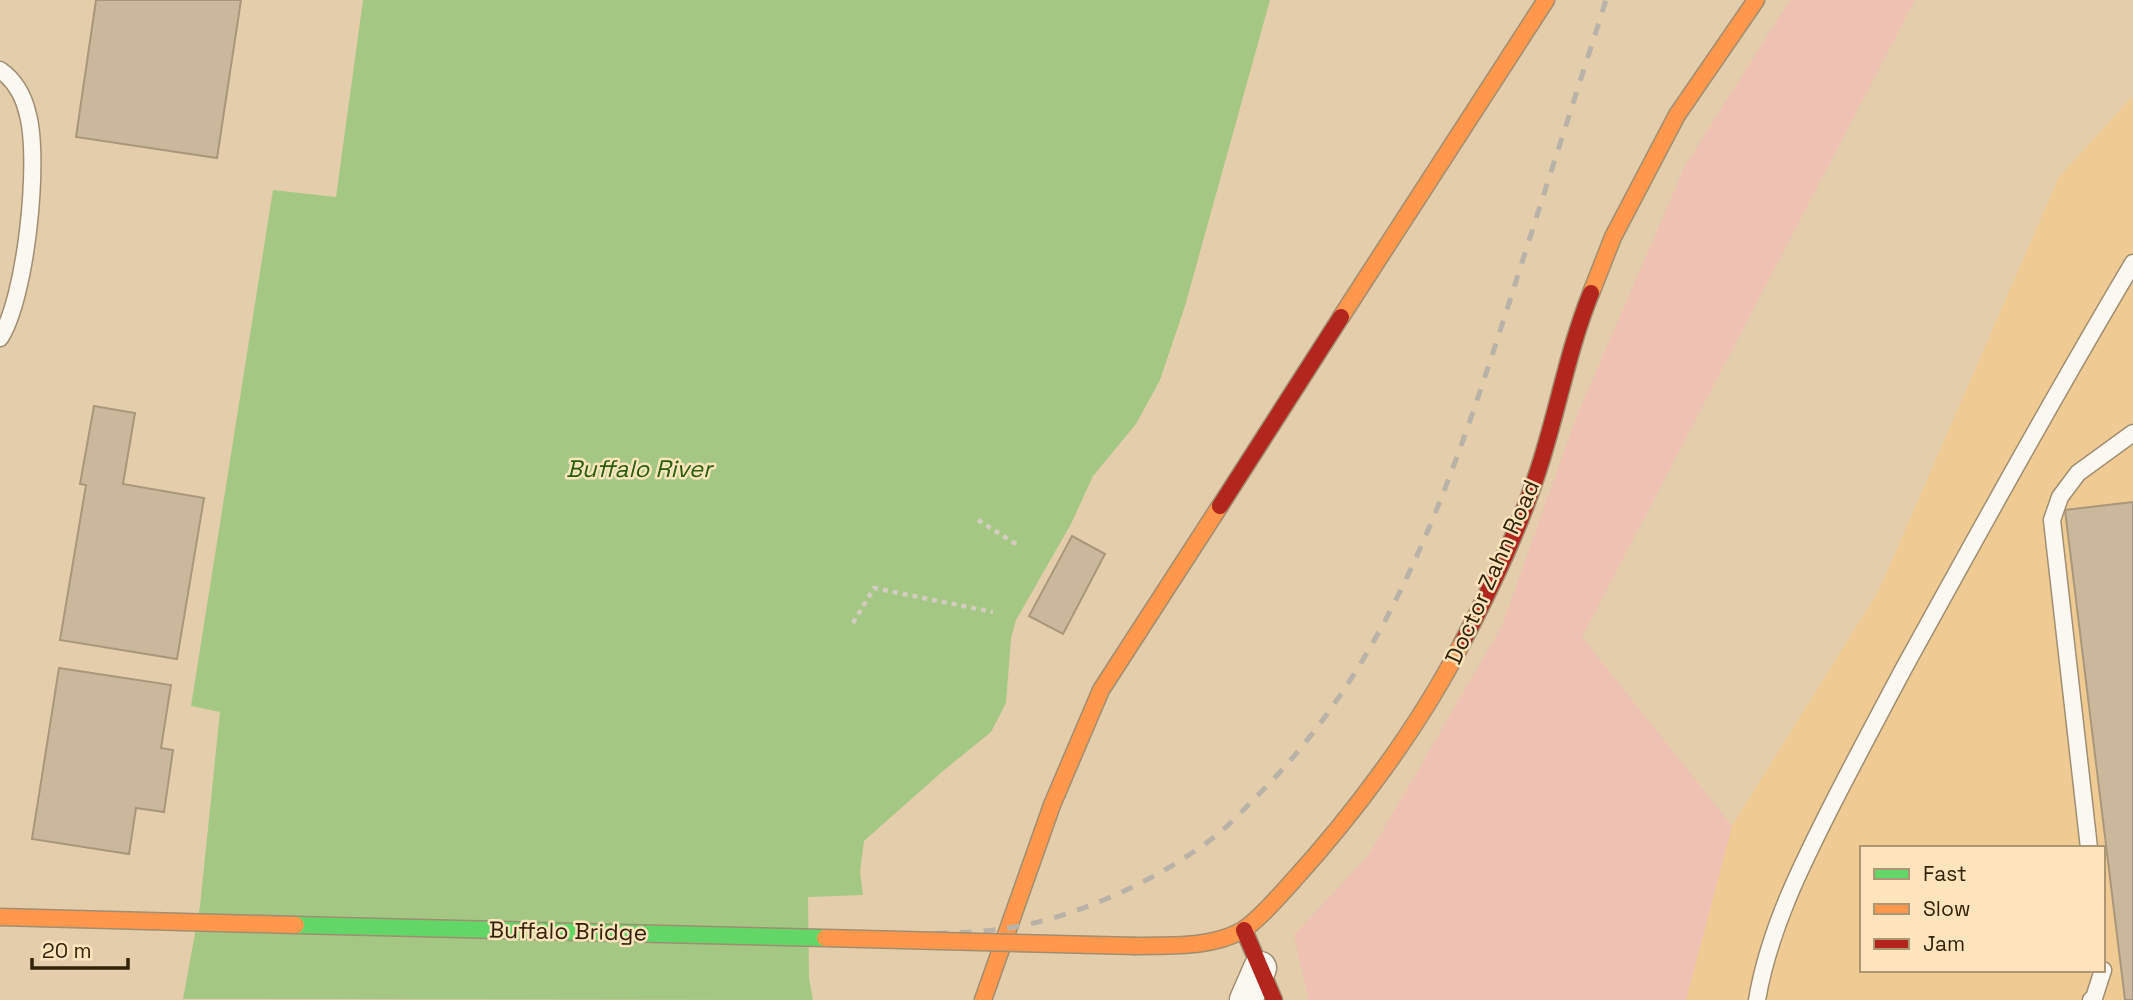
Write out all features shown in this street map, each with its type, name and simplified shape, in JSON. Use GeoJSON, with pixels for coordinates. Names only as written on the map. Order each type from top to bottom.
{"type":"FeatureCollection","features":[{"type":"Feature","properties":{"kind":"street"},"geometry":{"type":"LineString","coordinates":[[983,1000],[1044,821],[1073,749],[1101,690],[1546,0]]}},
{"type":"Feature","properties":{"kind":"street","name":"Doctor Zahn Road"},"geometry":{"type":"LineString","coordinates":[[1136,946],[1220,941],[1244,930],[1311,861],[1365,793],[1409,731],[1451,665],[1482,605],[1512,537],[1536,477],[1579,323],[1613,237],[1677,115],[1756,0]]}},
{"type":"Feature","properties":{"kind":"street","name":"Buffalo Bridge"},"geometry":{"type":"LineString","coordinates":[[0,917],[1136,946]]}},
{"type":"Feature","properties":{"kind":"street"},"geometry":{"type":"LineString","coordinates":[[1244,930],[1274,1000]]}},
{"type":"Feature","properties":{"kind":"street"},"geometry":{"type":"LineString","coordinates":[[1246,1000],[1260,968]]}},
{"type":"Feature","properties":{"kind":"lane"},"geometry":{"type":"LineString","coordinates":[[0,70],[21,92],[29,116],[33,156],[30,211],[23,262],[15,304],[6,330],[0,338]]}},
{"type":"Feature","properties":{"kind":"lane"},"geometry":{"type":"LineString","coordinates":[[1757,1000],[1781,915],[1805,858],[1877,719],[2040,422],[2133,262]]}},
{"type":"Feature","properties":{"kind":"lane"},"geometry":{"type":"LineString","coordinates":[[2089,846],[2052,520],[2060,496],[2078,473],[2133,433]]}},
{"type":"Feature","properties":{"kind":"lane"},"geometry":{"type":"LineString","coordinates":[[2091,1000],[2102,972]]}},
{"type":"Feature","properties":{"kind":"path"},"geometry":{"type":"LineString","coordinates":[[978,520],[1019,545]]}},
{"type":"Feature","properties":{"kind":"path"},"geometry":{"type":"LineString","coordinates":[[853,623],[874,588],[993,612]]}},
{"type":"Feature","properties":{"kind":"shaded area"},"geometry":{"type":"Polygon","coordinates":[[[1790,0],[1915,0],[1582,637],[1732,826],[1686,1000],[1309,1000],[1294,935],[1368,856],[1502,626],[1576,418],[1685,166],[1790,0]]]}},
{"type":"Feature","properties":{"kind":"shaded area"},"geometry":{"type":"Polygon","coordinates":[[[2133,96],[2133,1000],[1686,1000],[1732,826],[1879,590],[2059,177],[2133,96]]]}},
{"type":"Feature","properties":{"kind":"water","name":"Buffalo River"},"geometry":{"type":"Polygon","coordinates":[[[363,0],[1270,0],[1185,306],[1160,380],[1136,424],[1093,476],[1071,524],[1016,620],[1011,638],[1006,703],[991,732],[864,841],[860,872],[863,895],[808,897],[809,978],[813,1000],[183,999],[200,906],[220,712],[191,706],[273,190],[336,197],[363,0]]]}},
{"type":"Feature","properties":{"kind":"building"},"geometry":{"type":"Polygon","coordinates":[[[96,0],[241,0],[217,158],[76,137],[96,0]]]}},
{"type":"Feature","properties":{"kind":"building"},"geometry":{"type":"Polygon","coordinates":[[[94,406],[135,413],[123,484],[204,498],[177,659],[60,640],[86,485],[80,484],[94,406]]]}},
{"type":"Feature","properties":{"kind":"building"},"geometry":{"type":"Polygon","coordinates":[[[2133,502],[2133,1000],[2125,1000],[2065,510],[2133,502]]]}},
{"type":"Feature","properties":{"kind":"building"},"geometry":{"type":"Polygon","coordinates":[[[1072,536],[1105,554],[1063,634],[1029,616],[1072,536]]]}},
{"type":"Feature","properties":{"kind":"building"},"geometry":{"type":"Polygon","coordinates":[[[59,668],[171,685],[161,748],[173,750],[164,812],[136,808],[129,854],[32,839],[59,668]]]}},
{"type":"Feature","properties":{"kind":"railway"},"geometry":{"type":"LineString","coordinates":[[0,911],[919,934],[994,930],[1051,919],[1109,898],[1164,870],[1190,855],[1225,828],[1306,742],[1347,685],[1383,624],[1415,561],[1467,429],[1606,0]]}},
{"type":"Feature","properties":{"kind":"traffic: slow"},"geometry":{"type":"LineString","coordinates":[[1341,317],[1546,0]]}},
{"type":"Feature","properties":{"kind":"traffic: slow"},"geometry":{"type":"LineString","coordinates":[[1591,293],[1613,237],[1677,115],[1756,0]]}},
{"type":"Feature","properties":{"kind":"traffic: slow"},"geometry":{"type":"LineString","coordinates":[[983,1000],[1052,805],[1101,690],[1220,506]]}},
{"type":"Feature","properties":{"kind":"traffic: slow"},"geometry":{"type":"LineString","coordinates":[[1136,946],[1216,940],[1241,931],[1260,916],[1315,856],[1384,769],[1426,706],[1462,643]]}},
{"type":"Feature","properties":{"kind":"traffic: slow"},"geometry":{"type":"LineString","coordinates":[[0,917],[296,925]]}},
{"type":"Feature","properties":{"kind":"traffic: slow"},"geometry":{"type":"LineString","coordinates":[[825,938],[1136,946]]}},
{"type":"Feature","properties":{"kind":"traffic: jam"},"geometry":{"type":"LineString","coordinates":[[1462,643],[1502,562],[1529,498],[1575,338],[1591,293]]}},
{"type":"Feature","properties":{"kind":"traffic: jam"},"geometry":{"type":"LineString","coordinates":[[1220,506],[1341,317]]}},
{"type":"Feature","properties":{"kind":"traffic: jam"},"geometry":{"type":"LineString","coordinates":[[1244,930],[1274,1000]]}},
{"type":"Feature","properties":{"kind":"traffic: fast"},"geometry":{"type":"LineString","coordinates":[[296,925],[825,938]]}}]}
